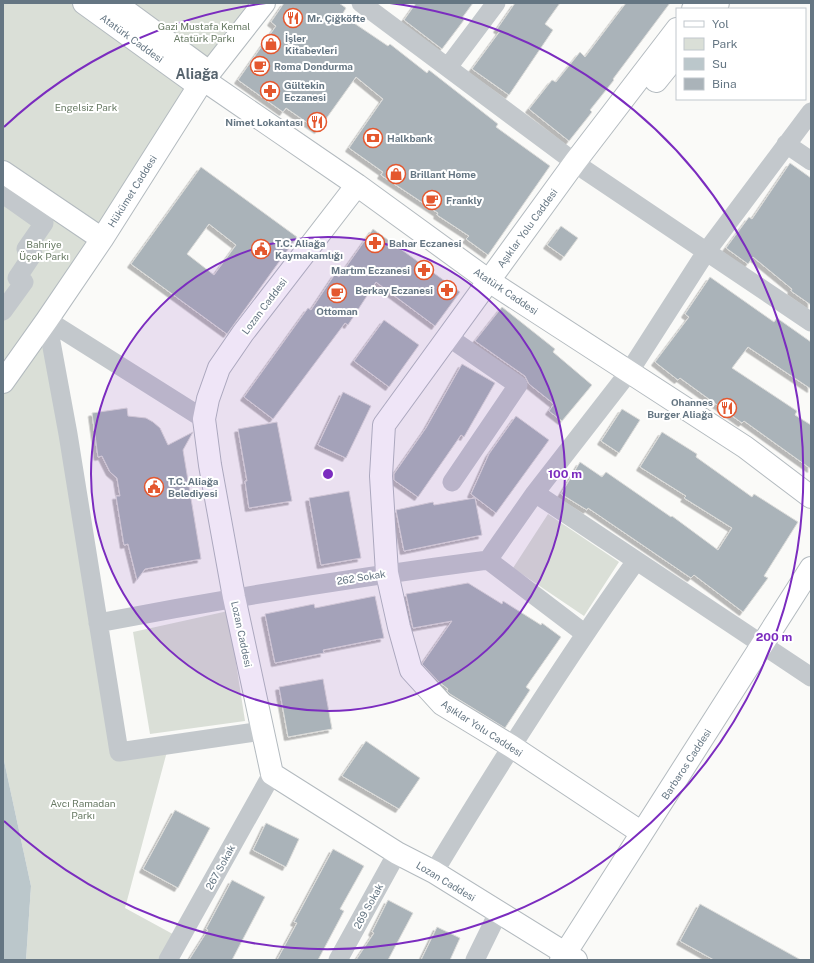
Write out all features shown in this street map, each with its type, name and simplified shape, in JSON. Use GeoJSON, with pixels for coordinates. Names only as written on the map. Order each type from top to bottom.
{"type":"FeatureCollection","features":[{"type":"Feature","properties":{"kind":"street","name":"Atatürk Caddesi"},"geometry":{"type":"LineString","coordinates":[[84,3],[204,79],[357,185],[492,284],[745,447],[811,497]]}},
{"type":"Feature","properties":{"kind":"street","name":"Atatürk Caddesi"},"geometry":{"type":"LineString","coordinates":[[115,3],[204,79]]}},
{"type":"Feature","properties":{"kind":"street","name":"Hükümet Caddesi"},"geometry":{"type":"LineString","coordinates":[[3,382],[102,239],[204,79],[264,3]]}},
{"type":"Feature","properties":{"kind":"street"},"geometry":{"type":"LineString","coordinates":[[362,3],[580,166],[811,322]]}},
{"type":"Feature","properties":{"kind":"street"},"geometry":{"type":"LineString","coordinates":[[448,67],[496,3]]}},
{"type":"Feature","properties":{"kind":"street","name":"Aşıklar Yolu Caddesi"},"geometry":{"type":"LineString","coordinates":[[642,833],[511,746],[442,704],[411,670],[387,573],[381,503],[382,455],[384,425],[580,166],[676,30]]}},
{"type":"Feature","properties":{"kind":"street","name":"Aşıklar Yolu Caddesi"},"geometry":{"type":"LineString","coordinates":[[580,166],[676,56]]}},
{"type":"Feature","properties":{"kind":"street"},"geometry":{"type":"LineString","coordinates":[[584,633],[488,560],[536,493],[629,372],[706,252],[811,112]]}},
{"type":"Feature","properties":{"kind":"street"},"geometry":{"type":"LineString","coordinates":[[786,144],[811,161]]}},
{"type":"Feature","properties":{"kind":"street"},"geometry":{"type":"LineString","coordinates":[[3,172],[102,239]]}},
{"type":"Feature","properties":{"kind":"street","name":"Lozan Caddesi"},"geometry":{"type":"LineString","coordinates":[[357,185],[243,333],[220,368],[208,399],[204,419],[210,465],[234,597],[272,774],[397,853],[434,872],[567,958]]}},
{"type":"Feature","properties":{"kind":"street"},"geometry":{"type":"LineString","coordinates":[[3,194],[44,223],[26,249],[33,254],[17,278],[24,282],[3,311]]}},
{"type":"Feature","properties":{"kind":"street","name":"Aşıklar Yolu Caddesi"},"geometry":{"type":"LineString","coordinates":[[382,455],[457,343],[492,284]]}},
{"type":"Feature","properties":{"kind":"street"},"geometry":{"type":"LineString","coordinates":[[47,320],[204,419]]}},
{"type":"Feature","properties":{"kind":"street"},"geometry":{"type":"LineString","coordinates":[[47,320],[119,752],[262,731]]}},
{"type":"Feature","properties":{"kind":"street"},"geometry":{"type":"LineString","coordinates":[[452,482],[518,385],[457,343]]}},
{"type":"Feature","properties":{"kind":"street"},"geometry":{"type":"LineString","coordinates":[[536,493],[811,677]]}},
{"type":"Feature","properties":{"kind":"street","name":"262 Sokak"},"geometry":{"type":"LineString","coordinates":[[98,623],[234,597],[387,573],[488,560]]}},
{"type":"Feature","properties":{"kind":"street"},"geometry":{"type":"LineString","coordinates":[[434,872],[511,746],[584,633],[636,560]]}},
{"type":"Feature","properties":{"kind":"street","name":"Barbaros Caddesi"},"geometry":{"type":"LineString","coordinates":[[567,958],[642,833],[763,646],[811,568]]}},
{"type":"Feature","properties":{"kind":"street","name":"267 Sokak"},"geometry":{"type":"LineString","coordinates":[[168,960],[272,774]]}},
{"type":"Feature","properties":{"kind":"street","name":"269 Sokak"},"geometry":{"type":"LineString","coordinates":[[338,960],[397,853]]}},
{"type":"Feature","properties":{"kind":"street"},"geometry":{"type":"LineString","coordinates":[[475,960],[498,913]]}},
{"type":"Feature","properties":{"kind":"green space"},"geometry":{"type":"Polygon","coordinates":[[[3,3],[84,3],[199,86],[47,320],[119,751],[169,744],[125,908],[180,938],[168,960],[26,960],[31,886],[3,756],[3,3]]]}},
{"type":"Feature","properties":{"kind":"green space","name":"Gazi Mustafa Kemal Atatürk Parkı"},"geometry":{"type":"Polygon","coordinates":[[[115,3],[264,3],[209,72],[115,3]]]}},
{"type":"Feature","properties":{"kind":"green space"},"geometry":{"type":"Polygon","coordinates":[[[548,514],[619,562],[584,616],[513,568],[548,514]]]}},
{"type":"Feature","properties":{"kind":"green space"},"geometry":{"type":"Polygon","coordinates":[[[228,611],[245,721],[150,734],[133,632],[228,611]]]}},
{"type":"Feature","properties":{"kind":"water"},"geometry":{"type":"Polygon","coordinates":[[[3,756],[31,886],[26,960],[3,960],[3,756]]]}},
{"type":"Feature","properties":{"kind":"building"},"geometry":{"type":"Polygon","coordinates":[[[284,3],[339,3],[346,8],[342,15],[388,46],[390,44],[427,73],[429,70],[498,124],[496,127],[550,166],[488,255],[466,239],[469,236],[437,215],[438,213],[381,175],[383,172],[349,148],[383,99],[356,77],[318,130],[286,108],[283,112],[238,80],[276,26],[271,22],[284,3]]]}},
{"type":"Feature","properties":{"kind":"building"},"geometry":{"type":"Polygon","coordinates":[[[416,3],[473,3],[462,18],[464,20],[442,49],[404,20],[416,3]]]}},
{"type":"Feature","properties":{"kind":"building"},"geometry":{"type":"Polygon","coordinates":[[[515,3],[560,3],[545,24],[553,30],[509,95],[472,69],[500,31],[497,29],[515,3]]]}},
{"type":"Feature","properties":{"kind":"building"},"geometry":{"type":"Polygon","coordinates":[[[626,3],[670,3],[613,79],[614,80],[590,110],[592,112],[569,141],[529,109],[552,80],[556,82],[580,52],[585,57],[626,3]]]}},
{"type":"Feature","properties":{"kind":"building"},"geometry":{"type":"Polygon","coordinates":[[[790,163],[811,178],[811,305],[791,291],[792,289],[753,257],[748,264],[726,248],[749,217],[752,219],[790,163]]]}},
{"type":"Feature","properties":{"kind":"building","name":"T.C. Aliağa Kaymakamlığı"},"geometry":{"type":"Polygon","coordinates":[[[201,167],[297,237],[227,334],[131,264],[201,167]],[[209,224],[187,254],[214,275],[236,245],[209,224]]]}},
{"type":"Feature","properties":{"kind":"building"},"geometry":{"type":"Polygon","coordinates":[[[561,226],[578,238],[564,257],[547,245],[561,226]]]}},
{"type":"Feature","properties":{"kind":"building"},"geometry":{"type":"Polygon","coordinates":[[[373,229],[460,292],[435,326],[376,282],[348,325],[345,323],[273,419],[244,397],[308,308],[311,310],[335,274],[339,277],[373,229]]]}},
{"type":"Feature","properties":{"kind":"building"},"geometry":{"type":"Polygon","coordinates":[[[710,277],[774,322],[777,318],[811,342],[811,389],[748,347],[732,368],[797,411],[795,415],[811,425],[811,469],[744,421],[742,423],[680,378],[678,380],[655,362],[689,317],[685,314],[710,277]]]}},
{"type":"Feature","properties":{"kind":"building"},"geometry":{"type":"Polygon","coordinates":[[[502,307],[555,349],[553,352],[592,385],[562,421],[549,411],[554,404],[529,384],[525,376],[475,341],[502,307]]]}},
{"type":"Feature","properties":{"kind":"building"},"geometry":{"type":"Polygon","coordinates":[[[384,320],[419,345],[389,387],[354,361],[384,320]]]}},
{"type":"Feature","properties":{"kind":"building"},"geometry":{"type":"Polygon","coordinates":[[[462,364],[495,383],[464,437],[461,435],[418,497],[394,480],[394,474],[426,428],[462,364]]]}},
{"type":"Feature","properties":{"kind":"building"},"geometry":{"type":"Polygon","coordinates":[[[343,392],[371,406],[346,458],[318,445],[343,392]]]}},
{"type":"Feature","properties":{"kind":"building","name":"T.C. Aliağa Belediyesi"},"geometry":{"type":"Polygon","coordinates":[[[127,408],[128,416],[146,418],[160,428],[168,445],[193,432],[183,450],[201,559],[145,569],[137,580],[128,544],[124,545],[116,496],[120,496],[117,478],[110,472],[102,456],[98,457],[92,413],[127,408]]]}},
{"type":"Feature","properties":{"kind":"building"},"geometry":{"type":"Polygon","coordinates":[[[622,409],[640,420],[619,453],[601,441],[622,409]]]}},
{"type":"Feature","properties":{"kind":"building"},"geometry":{"type":"Polygon","coordinates":[[[516,416],[549,440],[496,513],[471,494],[489,454],[516,416]]]}},
{"type":"Feature","properties":{"kind":"building"},"geometry":{"type":"Polygon","coordinates":[[[277,422],[292,501],[249,508],[245,481],[247,481],[238,429],[277,422]]]}},
{"type":"Feature","properties":{"kind":"building"},"geometry":{"type":"Polygon","coordinates":[[[662,432],[697,454],[696,457],[752,497],[754,494],[798,522],[764,576],[768,578],[743,612],[694,575],[691,578],[588,508],[587,510],[561,494],[580,462],[602,477],[606,472],[671,517],[672,516],[718,550],[732,528],[684,498],[686,496],[640,467],[662,432]]]}},
{"type":"Feature","properties":{"kind":"building"},"geometry":{"type":"Polygon","coordinates":[[[349,491],[361,558],[321,565],[309,498],[349,491]]]}},
{"type":"Feature","properties":{"kind":"building"},"geometry":{"type":"Polygon","coordinates":[[[475,498],[482,535],[404,551],[396,510],[433,502],[434,505],[475,498]]]}},
{"type":"Feature","properties":{"kind":"building"},"geometry":{"type":"Polygon","coordinates":[[[468,583],[502,604],[503,601],[541,625],[542,623],[561,637],[526,687],[530,690],[505,728],[450,694],[447,691],[448,689],[422,664],[452,621],[413,628],[406,594],[468,583]]]}},
{"type":"Feature","properties":{"kind":"building"},"geometry":{"type":"Polygon","coordinates":[[[375,596],[384,638],[323,650],[324,653],[275,663],[265,614],[314,604],[315,608],[375,596]]]}},
{"type":"Feature","properties":{"kind":"building"},"geometry":{"type":"Polygon","coordinates":[[[323,679],[332,729],[288,737],[279,687],[323,679]]]}},
{"type":"Feature","properties":{"kind":"building"},"geometry":{"type":"Polygon","coordinates":[[[366,741],[420,778],[399,809],[342,776],[366,741]]]}},
{"type":"Feature","properties":{"kind":"building"},"geometry":{"type":"Polygon","coordinates":[[[175,810],[210,828],[178,888],[143,869],[175,810]]]}},
{"type":"Feature","properties":{"kind":"building"},"geometry":{"type":"Polygon","coordinates":[[[266,823],[299,839],[286,867],[253,850],[266,823]]]}},
{"type":"Feature","properties":{"kind":"building"},"geometry":{"type":"Polygon","coordinates":[[[333,849],[364,866],[340,909],[344,911],[318,960],[277,960],[297,923],[294,922],[333,849]]]}},
{"type":"Feature","properties":{"kind":"building"},"geometry":{"type":"Polygon","coordinates":[[[232,880],[265,897],[232,960],[189,960],[208,930],[206,929],[232,880]]]}},
{"type":"Feature","properties":{"kind":"building"},"geometry":{"type":"Polygon","coordinates":[[[388,900],[413,913],[388,960],[356,960],[374,933],[372,932],[388,900]]]}},
{"type":"Feature","properties":{"kind":"building"},"geometry":{"type":"Polygon","coordinates":[[[700,904],[801,960],[714,960],[680,941],[700,904]]]}},
{"type":"Feature","properties":{"kind":"building"},"geometry":{"type":"Polygon","coordinates":[[[437,927],[460,938],[450,960],[421,960],[437,927]]]}},
{"type":"Feature","properties":{"kind":"place","name":"Mr. Çiğköfte"},"geometry":{"type":"Point","coordinates":[293,18]}},
{"type":"Feature","properties":{"kind":"place","name":"İşler Kitabevleri"},"geometry":{"type":"Point","coordinates":[271,44]}},
{"type":"Feature","properties":{"kind":"place","name":"Roma Dondurma"},"geometry":{"type":"Point","coordinates":[260,66]}},
{"type":"Feature","properties":{"kind":"place","name":"Gültekin Eczanesi"},"geometry":{"type":"Point","coordinates":[270,91]}},
{"type":"Feature","properties":{"kind":"place","name":"Nimet Lokantası"},"geometry":{"type":"Point","coordinates":[317,122]}},
{"type":"Feature","properties":{"kind":"place","name":"Halkbank"},"geometry":{"type":"Point","coordinates":[373,138]}},
{"type":"Feature","properties":{"kind":"place","name":"Brillant Home"},"geometry":{"type":"Point","coordinates":[396,174]}},
{"type":"Feature","properties":{"kind":"place","name":"Frankly"},"geometry":{"type":"Point","coordinates":[432,200]}},
{"type":"Feature","properties":{"kind":"place","name":"Bahar Eczanesi"},"geometry":{"type":"Point","coordinates":[375,243]}},
{"type":"Feature","properties":{"kind":"place","name":"T.C. Aliağa Kaymakamlığı"},"geometry":{"type":"Point","coordinates":[261,249]}},
{"type":"Feature","properties":{"kind":"place","name":"Martım Eczanesi"},"geometry":{"type":"Point","coordinates":[424,270]}},
{"type":"Feature","properties":{"kind":"place","name":"Berkay Eczanesi"},"geometry":{"type":"Point","coordinates":[447,290]}},
{"type":"Feature","properties":{"kind":"place","name":"Ottoman"},"geometry":{"type":"Point","coordinates":[337,293]}},
{"type":"Feature","properties":{"kind":"place","name":"Ohannes Burger Aliağa"},"geometry":{"type":"Point","coordinates":[727,408]}},
{"type":"Feature","properties":{"kind":"place","name":"T.C. Aliağa Belediyesi"},"geometry":{"type":"Point","coordinates":[154,487]}},
{"type":"Feature","properties":{"kind":"district","name":"Aliağa"},"geometry":{"type":"Point","coordinates":[197,74]}},
{"type":"Feature","properties":{"kind":"park label","name":"Engelsiz Park"},"geometry":{"type":"Point","coordinates":[86,107]}},
{"type":"Feature","properties":{"kind":"park label","name":"Bahriye Üçok Parkı"},"geometry":{"type":"Point","coordinates":[44,250]}},
{"type":"Feature","properties":{"kind":"park label","name":"Avcı Ramadan Parkı"},"geometry":{"type":"Point","coordinates":[83,808]}}]}
